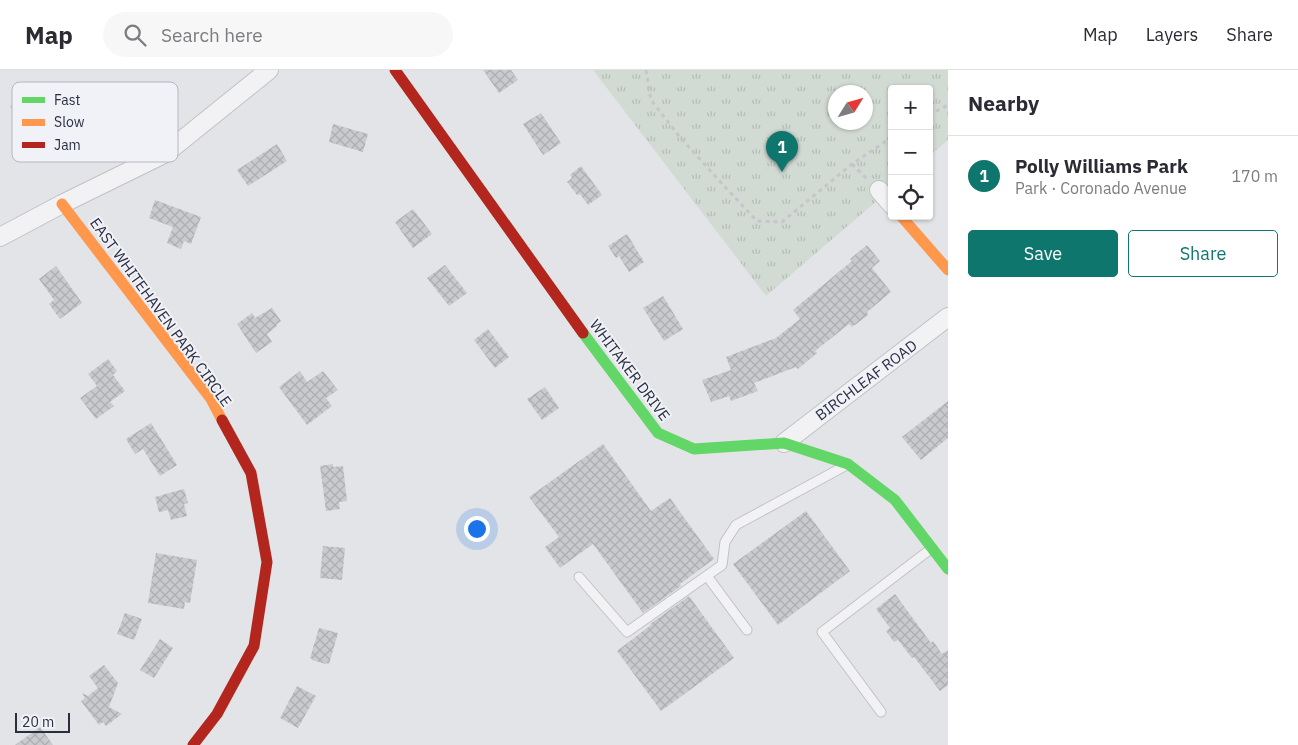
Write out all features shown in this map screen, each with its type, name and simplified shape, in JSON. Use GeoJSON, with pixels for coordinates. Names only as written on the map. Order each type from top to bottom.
{"type":"FeatureCollection","features":[{"type":"Feature","properties":{"kind":"street"},"geometry":{"type":"LineString","coordinates":[[178,142],[269,70]]}},
{"type":"Feature","properties":{"kind":"street","name":"WHITAKER DRIVE"},"geometry":{"type":"LineString","coordinates":[[395,70],[563,306],[658,433],[694,449],[784,443],[848,464],[895,500],[948,569]]}},
{"type":"Feature","properties":{"kind":"street"},"geometry":{"type":"LineString","coordinates":[[0,237],[146,162]]}},
{"type":"Feature","properties":{"kind":"street"},"geometry":{"type":"LineString","coordinates":[[879,190],[888,200]]}},
{"type":"Feature","properties":{"kind":"street","name":"EAST WHITEHAVEN PARK CIRCLE"},"geometry":{"type":"LineString","coordinates":[[62,204],[211,398],[251,473],[267,562],[254,646],[218,714],[193,745]]}},
{"type":"Feature","properties":{"kind":"street"},"geometry":{"type":"LineString","coordinates":[[904,220],[948,270]]}},
{"type":"Feature","properties":{"kind":"street","name":"BIRCHLEAF ROAD"},"geometry":{"type":"LineString","coordinates":[[784,443],[948,317]]}},
{"type":"Feature","properties":{"kind":"lane"},"geometry":{"type":"LineString","coordinates":[[579,577],[627,632],[722,565],[725,542],[736,525],[848,464]]}},
{"type":"Feature","properties":{"kind":"lane"},"geometry":{"type":"LineString","coordinates":[[881,712],[822,632],[932,548]]}},
{"type":"Feature","properties":{"kind":"lane"},"geometry":{"type":"LineString","coordinates":[[707,576],[747,630]]}},
{"type":"Feature","properties":{"kind":"path"},"geometry":{"type":"LineString","coordinates":[[646,70],[651,100],[679,136],[725,188],[758,221],[782,222],[852,164],[888,140]]}},
{"type":"Feature","properties":{"kind":"path"},"geometry":{"type":"LineString","coordinates":[[933,113],[948,105]]}},
{"type":"Feature","properties":{"kind":"green space"},"geometry":{"type":"Polygon","coordinates":[[[593,70],[948,70],[948,140],[933,153],[933,85],[888,85],[888,191],[766,296],[593,70]]]}},
{"type":"Feature","properties":{"kind":"building"},"geometry":{"type":"Polygon","coordinates":[[[483,70],[511,70],[518,80],[499,93],[483,70]]]}},
{"type":"Feature","properties":{"kind":"building"},"geometry":{"type":"Polygon","coordinates":[[[541,113],[561,143],[543,155],[523,124],[541,113]]]}},
{"type":"Feature","properties":{"kind":"building"},"geometry":{"type":"Polygon","coordinates":[[[333,124],[368,134],[363,152],[329,142],[333,124]]]}},
{"type":"Feature","properties":{"kind":"building"},"geometry":{"type":"Polygon","coordinates":[[[277,144],[287,161],[248,186],[237,170],[277,144]]]}},
{"type":"Feature","properties":{"kind":"building"},"geometry":{"type":"Polygon","coordinates":[[[581,166],[602,195],[588,205],[580,194],[577,195],[567,182],[572,178],[570,175],[581,166]]]}},
{"type":"Feature","properties":{"kind":"building"},"geometry":{"type":"Polygon","coordinates":[[[155,200],[201,217],[191,244],[184,241],[181,249],[167,243],[173,227],[149,218],[155,200]]]}},
{"type":"Feature","properties":{"kind":"building"},"geometry":{"type":"Polygon","coordinates":[[[413,209],[432,234],[413,248],[395,222],[413,209]]]}},
{"type":"Feature","properties":{"kind":"building"},"geometry":{"type":"Polygon","coordinates":[[[627,234],[644,262],[629,272],[619,256],[616,258],[608,246],[627,234]]]}},
{"type":"Feature","properties":{"kind":"building"},"geometry":{"type":"Polygon","coordinates":[[[867,245],[880,261],[872,268],[891,292],[867,312],[868,315],[852,327],[849,324],[815,351],[817,353],[798,369],[796,367],[754,383],[758,391],[731,401],[729,396],[711,402],[702,380],[731,370],[726,357],[776,338],[800,319],[793,310],[852,261],[850,259],[867,245]]]}},
{"type":"Feature","properties":{"kind":"building"},"geometry":{"type":"Polygon","coordinates":[[[445,265],[467,293],[449,306],[427,278],[445,265]]]}},
{"type":"Feature","properties":{"kind":"building"},"geometry":{"type":"Polygon","coordinates":[[[56,266],[82,303],[60,319],[49,304],[54,300],[39,279],[56,266]]]}},
{"type":"Feature","properties":{"kind":"building"},"geometry":{"type":"Polygon","coordinates":[[[663,296],[683,329],[664,341],[643,308],[663,296]]]}},
{"type":"Feature","properties":{"kind":"building"},"geometry":{"type":"Polygon","coordinates":[[[272,308],[281,321],[267,334],[272,342],[256,353],[237,324],[252,313],[255,318],[272,308]]]}},
{"type":"Feature","properties":{"kind":"building"},"geometry":{"type":"Polygon","coordinates":[[[488,329],[509,357],[495,368],[474,340],[488,329]]]}},
{"type":"Feature","properties":{"kind":"building"},"geometry":{"type":"Polygon","coordinates":[[[108,359],[117,371],[113,375],[125,391],[110,402],[114,406],[96,419],[80,398],[97,386],[88,374],[108,359]]]}},
{"type":"Feature","properties":{"kind":"building"},"geometry":{"type":"Polygon","coordinates":[[[300,371],[307,382],[323,371],[338,390],[326,398],[332,406],[307,425],[279,387],[300,371]]]}},
{"type":"Feature","properties":{"kind":"building"},"geometry":{"type":"Polygon","coordinates":[[[545,387],[559,408],[542,420],[527,399],[545,387]]]}},
{"type":"Feature","properties":{"kind":"building"},"geometry":{"type":"Polygon","coordinates":[[[948,401],[948,438],[921,460],[902,437],[948,401]]]}},
{"type":"Feature","properties":{"kind":"building"},"geometry":{"type":"Polygon","coordinates":[[[151,423],[177,465],[160,476],[143,449],[135,454],[126,439],[151,423]]]}},
{"type":"Feature","properties":{"kind":"building"},"geometry":{"type":"Polygon","coordinates":[[[603,444],[651,511],[670,498],[714,559],[680,584],[681,586],[643,613],[593,544],[560,568],[545,547],[559,537],[529,497],[603,444]]]}},
{"type":"Feature","properties":{"kind":"building"},"geometry":{"type":"Polygon","coordinates":[[[333,464],[333,467],[343,466],[347,501],[339,502],[340,509],[326,511],[320,466],[333,464]]]}},
{"type":"Feature","properties":{"kind":"building"},"geometry":{"type":"Polygon","coordinates":[[[184,489],[188,503],[184,504],[187,516],[171,520],[168,510],[159,512],[155,497],[184,489]]]}},
{"type":"Feature","properties":{"kind":"building"},"geometry":{"type":"Polygon","coordinates":[[[806,511],[850,571],[778,625],[733,564],[806,511]]]}},
{"type":"Feature","properties":{"kind":"building"},"geometry":{"type":"Polygon","coordinates":[[[323,546],[345,548],[342,580],[320,578],[323,546]]]}},
{"type":"Feature","properties":{"kind":"building"},"geometry":{"type":"Polygon","coordinates":[[[156,553],[197,560],[190,603],[185,602],[184,609],[148,603],[156,553]]]}},
{"type":"Feature","properties":{"kind":"building"},"geometry":{"type":"Polygon","coordinates":[[[895,594],[931,643],[933,641],[942,654],[948,650],[948,685],[940,691],[914,657],[912,658],[898,640],[894,642],[886,631],[890,628],[876,609],[895,594]]]}},
{"type":"Feature","properties":{"kind":"building"},"geometry":{"type":"Polygon","coordinates":[[[689,596],[734,658],[661,711],[617,651],[689,596]]]}},
{"type":"Feature","properties":{"kind":"building"},"geometry":{"type":"Polygon","coordinates":[[[125,613],[142,619],[134,640],[117,634],[125,613]]]}},
{"type":"Feature","properties":{"kind":"building"},"geometry":{"type":"Polygon","coordinates":[[[319,628],[338,633],[329,664],[310,658],[319,628]]]}},
{"type":"Feature","properties":{"kind":"building"},"geometry":{"type":"Polygon","coordinates":[[[160,639],[173,648],[154,678],[140,670],[160,639]]]}},
{"type":"Feature","properties":{"kind":"building"},"geometry":{"type":"Polygon","coordinates":[[[104,665],[118,683],[109,707],[122,714],[106,726],[103,722],[99,725],[81,701],[85,698],[82,693],[88,696],[98,688],[89,676],[104,665]]]}},
{"type":"Feature","properties":{"kind":"building"},"geometry":{"type":"Polygon","coordinates":[[[297,686],[316,696],[298,728],[280,718],[297,686]]]}},
{"type":"Feature","properties":{"kind":"building"},"geometry":{"type":"Polygon","coordinates":[[[40,727],[53,745],[15,745],[40,727]]]}},
{"type":"Feature","properties":{"kind":"traffic: fast"},"geometry":{"type":"LineString","coordinates":[[583,333],[658,433],[694,449],[784,443],[848,464],[895,500],[948,569]]}},
{"type":"Feature","properties":{"kind":"traffic: slow"},"geometry":{"type":"LineString","coordinates":[[62,204],[211,399],[222,420]]}},
{"type":"Feature","properties":{"kind":"traffic: slow"},"geometry":{"type":"LineString","coordinates":[[904,220],[948,270]]}},
{"type":"Feature","properties":{"kind":"traffic: jam"},"geometry":{"type":"LineString","coordinates":[[395,70],[583,333]]}},
{"type":"Feature","properties":{"kind":"traffic: jam"},"geometry":{"type":"LineString","coordinates":[[193,745],[217,714],[254,646],[267,562],[251,473],[222,420]]}},
{"type":"Feature","properties":{"kind":"place","name":"Polly Williams Park"},"geometry":{"type":"Point","coordinates":[782,172]}}]}
